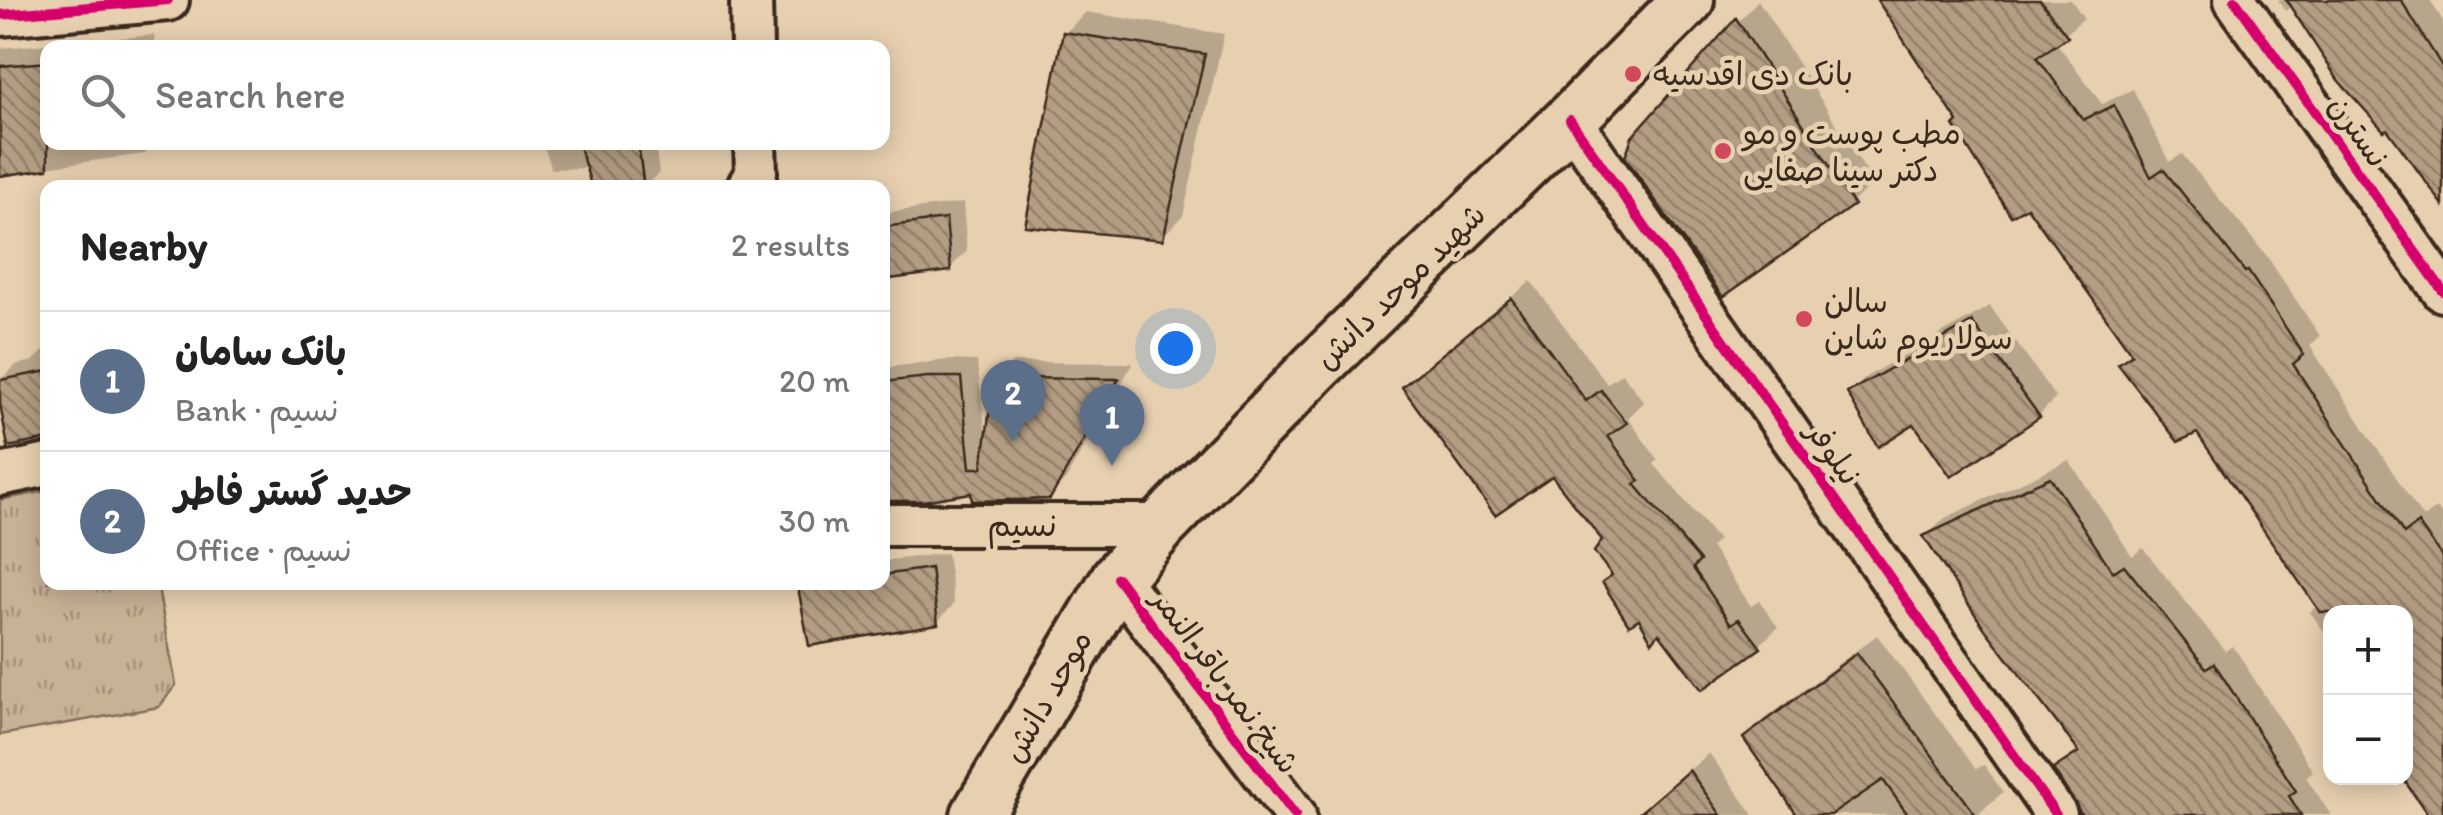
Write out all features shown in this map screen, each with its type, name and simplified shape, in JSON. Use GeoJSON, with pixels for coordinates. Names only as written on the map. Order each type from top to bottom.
{"type":"FeatureCollection","features":[{"type":"Feature","properties":{"kind":"main road","name":"شهید موحد دانش"},"geometry":{"type":"LineString","coordinates":[[1117,578],[1162,525],[1315,368],[1688,0]]}},
{"type":"Feature","properties":{"kind":"main road","name":"موحد دانش"},"geometry":{"type":"LineString","coordinates":[[977,815],[1117,578]]}},
{"type":"Feature","properties":{"kind":"street"},"geometry":{"type":"LineString","coordinates":[[0,15],[168,0]]}},
{"type":"Feature","properties":{"kind":"street"},"geometry":{"type":"LineString","coordinates":[[750,0],[752,40]]}},
{"type":"Feature","properties":{"kind":"street","name":"نسترن"},"geometry":{"type":"LineString","coordinates":[[2235,0],[2440,279]]}},
{"type":"Feature","properties":{"kind":"street","name":"نیلوفر"},"geometry":{"type":"LineString","coordinates":[[1570,120],[2056,815]]}},
{"type":"Feature","properties":{"kind":"street"},"geometry":{"type":"LineString","coordinates":[[752,180],[756,173],[755,150]]}},
{"type":"Feature","properties":{"kind":"street"},"geometry":{"type":"LineString","coordinates":[[0,475],[40,467]]}},
{"type":"Feature","properties":{"kind":"street","name":"نسیم"},"geometry":{"type":"LineString","coordinates":[[890,525],[1162,525]]}},
{"type":"Feature","properties":{"kind":"street","name":"شیخ نمر باقر النمر"},"geometry":{"type":"LineString","coordinates":[[1117,578],[1295,815]]}},
{"type":"Feature","properties":{"kind":"green space"},"geometry":{"type":"Polygon","coordinates":[[[40,492],[40,590],[158,590],[176,685],[159,707],[0,735],[0,500],[40,492]]]}},
{"type":"Feature","properties":{"kind":"building"},"geometry":{"type":"Polygon","coordinates":[[[1877,0],[2040,0],[2068,37],[2037,57],[2083,120],[2114,105],[2151,177],[2163,169],[2248,271],[2304,355],[2293,364],[2404,534],[2418,523],[2443,558],[2443,815],[2428,815],[2407,785],[2413,785],[2413,605],[2323,605],[2320,612],[2197,433],[2178,442],[2118,364],[2132,354],[2027,207],[2011,216],[1954,126],[1958,122],[1877,0]]]}},
{"type":"Feature","properties":{"kind":"building"},"geometry":{"type":"Polygon","coordinates":[[[2286,0],[2401,0],[2443,68],[2443,205],[2387,129],[2384,131],[2338,80],[2286,0]]]}},
{"type":"Feature","properties":{"kind":"building","name":"مطب پوست و مو دکتر سینا صفایی"},"geometry":{"type":"Polygon","coordinates":[[[1736,18],[1854,205],[1723,297],[1625,157],[1632,137],[1736,18]]]}},
{"type":"Feature","properties":{"kind":"building"},"geometry":{"type":"Polygon","coordinates":[[[1063,32],[1205,54],[1163,240],[1025,226],[1063,32]]]}},
{"type":"Feature","properties":{"kind":"building"},"geometry":{"type":"Polygon","coordinates":[[[40,63],[40,150],[48,150],[48,169],[0,176],[0,66],[40,63]]]}},
{"type":"Feature","properties":{"kind":"building"},"geometry":{"type":"Polygon","coordinates":[[[580,150],[639,150],[643,180],[590,180],[580,150]]]}},
{"type":"Feature","properties":{"kind":"building"},"geometry":{"type":"Polygon","coordinates":[[[946,219],[951,271],[890,279],[890,226],[946,219]]]}},
{"type":"Feature","properties":{"kind":"building"},"geometry":{"type":"Polygon","coordinates":[[[1511,298],[1586,401],[1601,390],[1627,423],[1608,436],[1640,481],[1635,484],[1700,561],[1693,568],[1731,624],[1739,619],[1761,648],[1702,690],[1659,633],[1652,642],[1639,619],[1629,625],[1602,582],[1612,575],[1594,552],[1602,540],[1552,476],[1495,515],[1402,387],[1511,298]]]}},
{"type":"Feature","properties":{"kind":"building"},"geometry":{"type":"Polygon","coordinates":[[[1972,322],[2040,417],[1951,477],[1914,424],[1878,447],[1847,393],[1972,322]]]}},
{"type":"Feature","properties":{"kind":"building"},"geometry":{"type":"Polygon","coordinates":[[[40,372],[40,441],[8,447],[0,380],[40,372]]]}},
{"type":"Feature","properties":{"kind":"building"},"geometry":{"type":"Polygon","coordinates":[[[961,377],[970,468],[982,468],[994,378],[1119,379],[1050,499],[972,501],[971,493],[923,501],[890,501],[890,381],[961,377]]]}},
{"type":"Feature","properties":{"kind":"building"},"geometry":{"type":"Polygon","coordinates":[[[2050,477],[2113,572],[2124,565],[2206,668],[2214,663],[2296,791],[2289,796],[2301,815],[2082,815],[2053,769],[2079,752],[1985,629],[1923,536],[2050,477]]]}},
{"type":"Feature","properties":{"kind":"building"},"geometry":{"type":"Polygon","coordinates":[[[931,568],[938,624],[809,646],[798,590],[890,590],[890,574],[931,568]]]}},
{"type":"Feature","properties":{"kind":"building"},"geometry":{"type":"Polygon","coordinates":[[[1857,653],[1976,815],[1908,815],[1883,780],[1831,815],[1797,815],[1743,738],[1857,653]]]}},
{"type":"Feature","properties":{"kind":"building"},"geometry":{"type":"Polygon","coordinates":[[[1689,770],[1721,815],[1637,815],[1689,770]]]}},
{"type":"Feature","properties":{"kind":"cycle path"},"geometry":{"type":"LineString","coordinates":[[0,15],[168,0]]}},
{"type":"Feature","properties":{"kind":"cycle path"},"geometry":{"type":"LineString","coordinates":[[2235,0],[2443,291]]}},
{"type":"Feature","properties":{"kind":"cycle path"},"geometry":{"type":"LineString","coordinates":[[1570,120],[2056,815]]}},
{"type":"Feature","properties":{"kind":"cycle path"},"geometry":{"type":"LineString","coordinates":[[1117,578],[1295,815]]}},
{"type":"Feature","properties":{"kind":"place","name":"بانک دی اقدسیه"},"geometry":{"type":"Point","coordinates":[1633,74]}},
{"type":"Feature","properties":{"kind":"place","name":"مطب پوست و مو دکتر سینا صفایی"},"geometry":{"type":"Point","coordinates":[1723,151]}},
{"type":"Feature","properties":{"kind":"place","name":"سالن سولاریوم شاین"},"geometry":{"type":"Point","coordinates":[1804,319]}},
{"type":"Feature","properties":{"kind":"place","name":"حدید گستر فاطر"},"geometry":{"type":"Point","coordinates":[1013,442]}},
{"type":"Feature","properties":{"kind":"place","name":"بانک سامان"},"geometry":{"type":"Point","coordinates":[1112,466]}}]}
